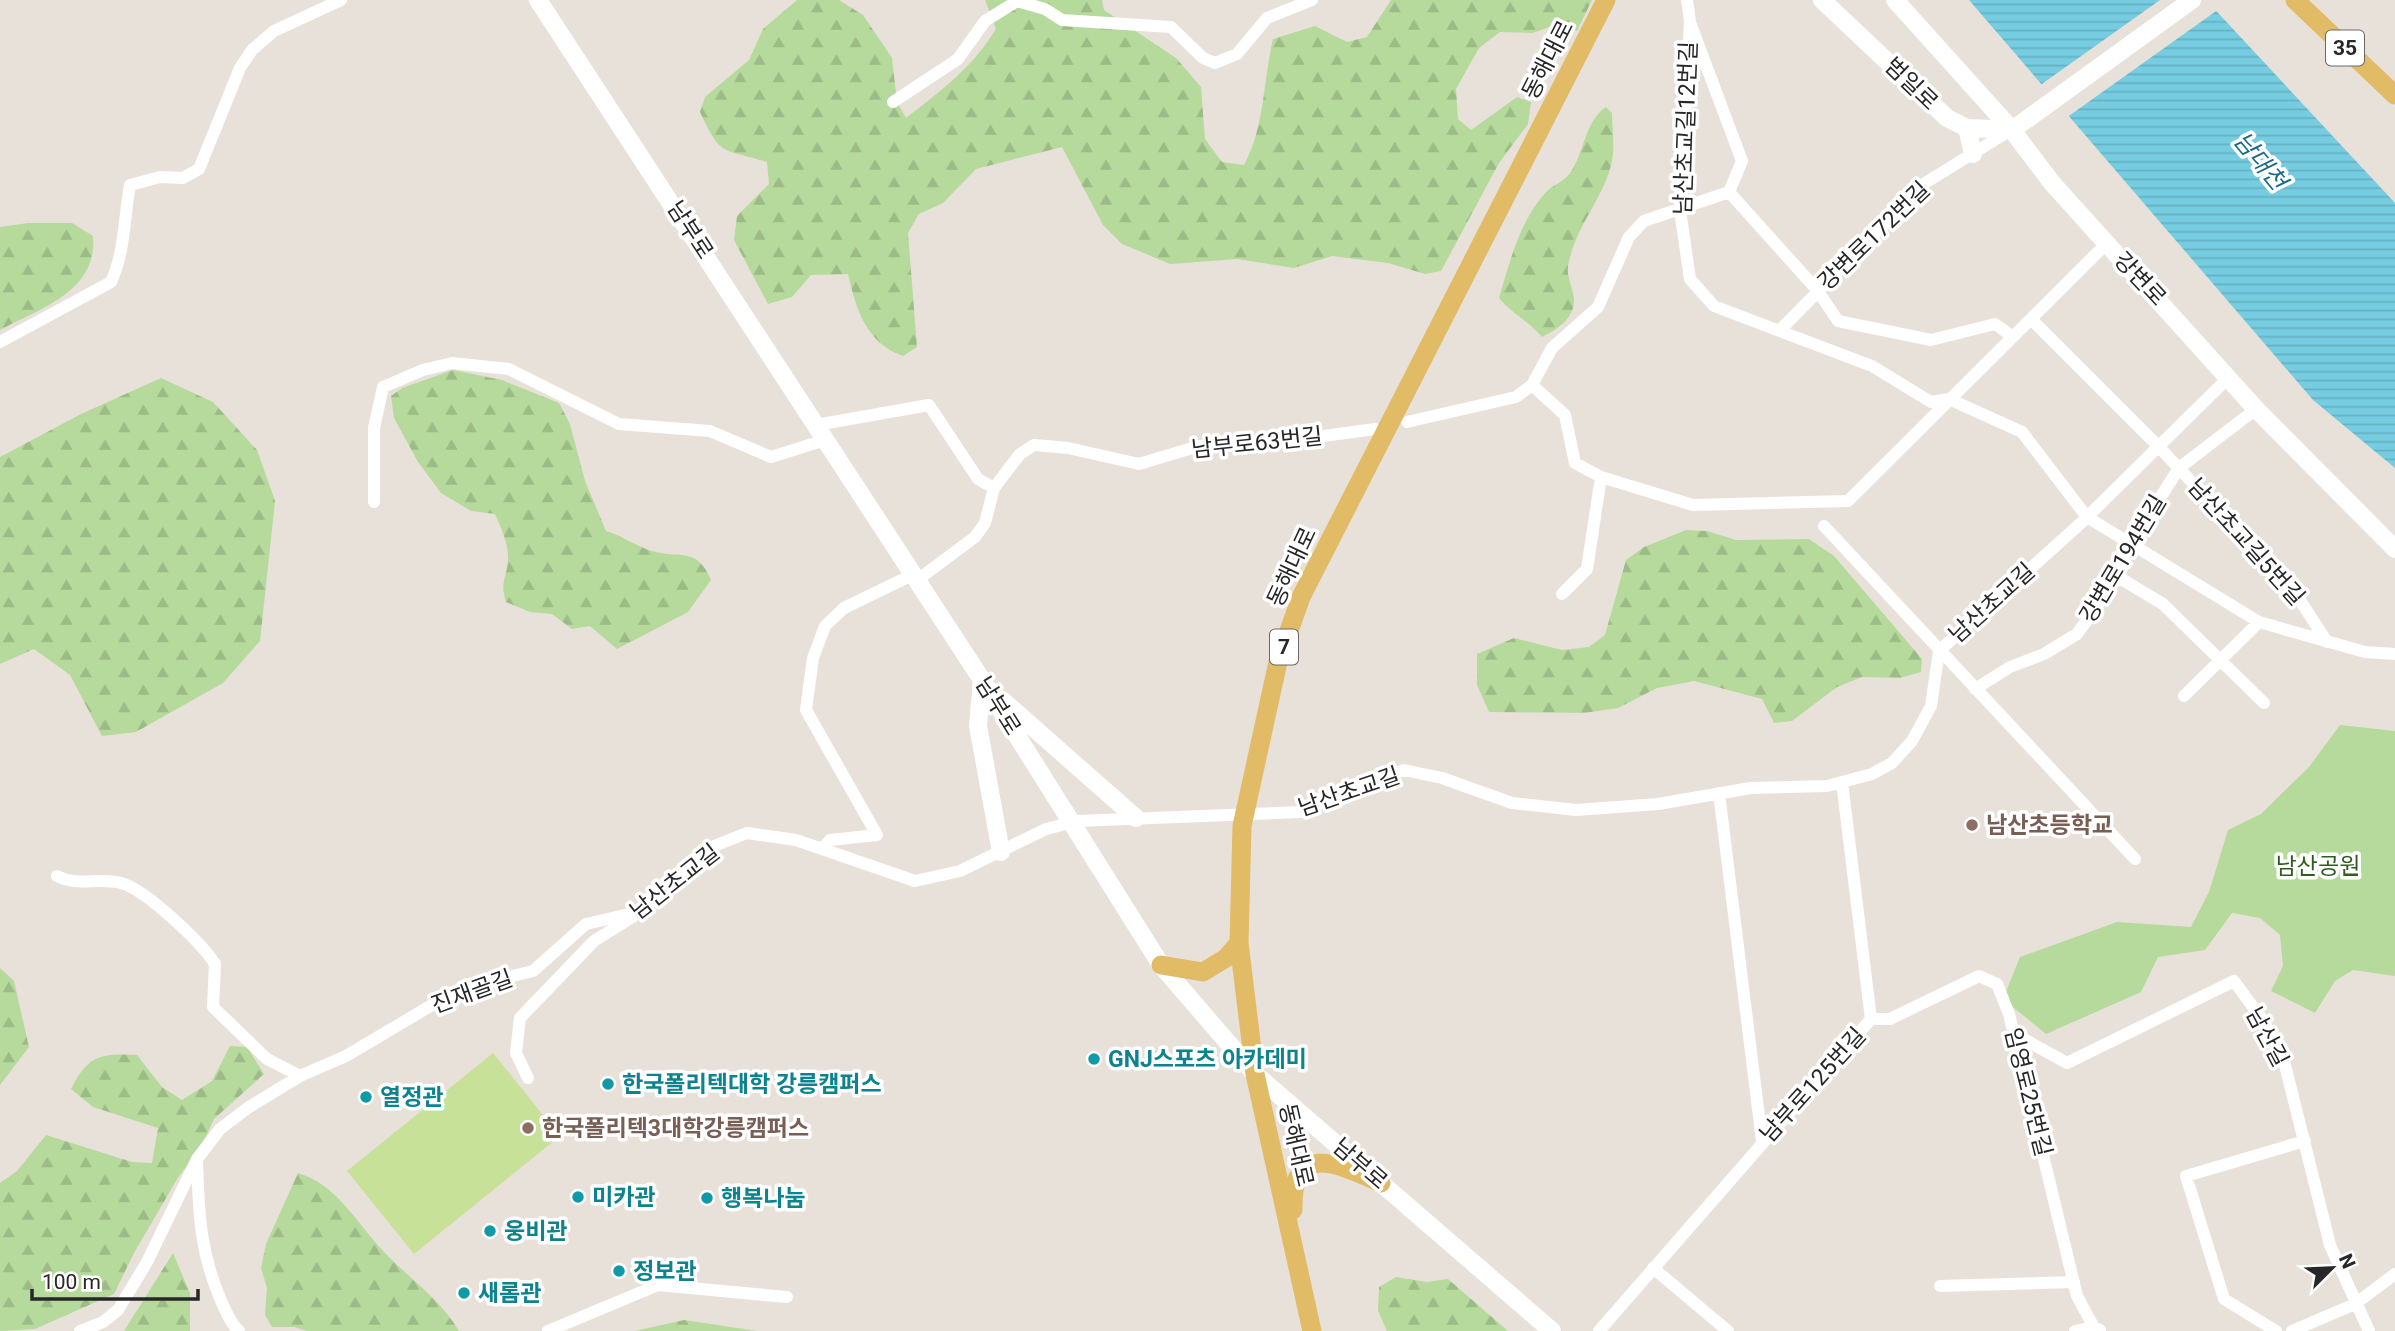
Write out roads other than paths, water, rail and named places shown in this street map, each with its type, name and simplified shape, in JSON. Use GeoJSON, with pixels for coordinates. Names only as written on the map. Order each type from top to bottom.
{"type":"FeatureCollection","features":[{"type":"Feature","properties":{"kind":"main road","name":"동해대로"},"geometry":{"type":"LineString","coordinates":[[1312,1331],[1255,1074],[1239,943],[1242,826],[1278,662],[1301,597],[1606,0]]}},
{"type":"Feature","properties":{"kind":"main road","name":"35"},"geometry":{"type":"LineString","coordinates":[[2295,0],[2395,95]]}},
{"type":"Feature","properties":{"kind":"main road"},"geometry":{"type":"LineString","coordinates":[[1161,965],[1203,972],[1226,958],[1239,943]]}},
{"type":"Feature","properties":{"kind":"main road"},"geometry":{"type":"LineString","coordinates":[[1294,1250],[1292,1190],[1306,1166],[1320,1162],[1337,1163],[1381,1183]]}},
{"type":"Feature","properties":{"kind":"street"},"geometry":{"type":"LineString","coordinates":[[0,342],[111,282],[120,263],[123,221],[130,185],[160,177],[183,178],[200,169],[240,68],[252,50],[274,31],[341,0]]}},
{"type":"Feature","properties":{"kind":"street","name":"남부로"},"geometry":{"type":"LineString","coordinates":[[538,0],[982,680],[1161,965],[1255,1074],[1552,1331]]}},
{"type":"Feature","properties":{"kind":"street"},"geometry":{"type":"LineString","coordinates":[[893,102],[958,59],[985,21],[1017,1],[1045,9],[1062,20],[1171,27],[1203,58],[1215,63],[1237,54],[1268,18],[1311,0]]}},
{"type":"Feature","properties":{"kind":"street","name":"남산초교길12번길"},"geometry":{"type":"LineString","coordinates":[[1687,0],[1690,21],[1680,210],[1690,279],[1714,306],[1872,366],[1931,402],[1949,399],[2022,432],[2087,517]]}},
{"type":"Feature","properties":{"kind":"street","name":"범일로"},"geometry":{"type":"LineString","coordinates":[[1822,0],[1947,118],[1967,128]]}},
{"type":"Feature","properties":{"kind":"street","name":"강변로"},"geometry":{"type":"LineString","coordinates":[[1895,0],[2014,128],[2052,183],[2256,409],[2395,549]]}},
{"type":"Feature","properties":{"kind":"street"},"geometry":{"type":"LineString","coordinates":[[1973,155],[1967,128],[2014,128],[2192,0]]}},
{"type":"Feature","properties":{"kind":"street"},"geometry":{"type":"LineString","coordinates":[[1407,422],[1516,397],[1532,385],[1552,348],[1598,307],[1629,237],[1644,221],[1729,192],[1742,162],[1690,21]]}},
{"type":"Feature","properties":{"kind":"street","name":"강변로172번길"},"geometry":{"type":"LineString","coordinates":[[1780,330],[1925,183],[2014,128]]}},
{"type":"Feature","properties":{"kind":"street"},"geometry":{"type":"LineString","coordinates":[[1729,192],[1818,290],[1839,321],[1931,340],[1995,324],[2013,337]]}},
{"type":"Feature","properties":{"kind":"street"},"geometry":{"type":"LineString","coordinates":[[1532,385],[1565,415],[1575,463],[1601,477],[1693,505],[1848,501],[2107,243]]}},
{"type":"Feature","properties":{"kind":"street"},"geometry":{"type":"LineString","coordinates":[[2031,319],[2159,447]]}},
{"type":"Feature","properties":{"kind":"street"},"geometry":{"type":"LineString","coordinates":[[374,502],[374,428],[383,387],[423,370],[452,363],[509,369],[619,424],[710,431],[771,457],[821,433],[929,405],[978,479],[994,488]]}},
{"type":"Feature","properties":{"kind":"street","name":"남산초교길"},"geometry":{"type":"LineString","coordinates":[[528,1078],[516,1053],[520,1018],[594,941],[642,911],[682,871],[714,846],[747,833],[796,840],[915,881],[960,871],[1046,829],[1099,818],[1300,811],[1404,770],[1443,778],[1512,803],[1576,810],[1658,804],[1751,788],[1827,786],[1872,775],[1892,763],[1912,741],[1931,706],[1939,651],[2087,517],[2229,377]]}},
{"type":"Feature","properties":{"kind":"street","name":"강변로194번길"},"geometry":{"type":"LineString","coordinates":[[1975,689],[2010,667],[2044,654],[2077,634],[2118,577],[2131,544],[2179,468],[2256,409]]}},
{"type":"Feature","properties":{"kind":"street","name":"남부로63번길"},"geometry":{"type":"LineString","coordinates":[[822,849],[830,840],[877,835],[806,710],[813,658],[825,626],[844,608],[914,578],[975,537],[985,523],[994,488],[1020,453],[1034,444],[1068,448],[1139,464],[1199,446],[1257,445],[1375,429]]}},
{"type":"Feature","properties":{"kind":"street","name":"남산초교길5번길"},"geometry":{"type":"LineString","coordinates":[[2159,447],[2294,591],[2327,642]]}},
{"type":"Feature","properties":{"kind":"street"},"geometry":{"type":"LineString","coordinates":[[1562,594],[1587,569],[1601,477]]}},
{"type":"Feature","properties":{"kind":"street"},"geometry":{"type":"LineString","coordinates":[[2087,517],[2259,622],[2365,652],[2395,654]]}},
{"type":"Feature","properties":{"kind":"street"},"geometry":{"type":"LineString","coordinates":[[1824,526],[2136,859]]}},
{"type":"Feature","properties":{"kind":"street"},"geometry":{"type":"LineString","coordinates":[[2118,577],[2163,604],[2218,662],[2264,703]]}},
{"type":"Feature","properties":{"kind":"street"},"geometry":{"type":"LineString","coordinates":[[2184,696],[2259,622]]}},
{"type":"Feature","properties":{"kind":"street"},"geometry":{"type":"LineString","coordinates":[[982,680],[1136,818]]}},
{"type":"Feature","properties":{"kind":"street"},"geometry":{"type":"LineString","coordinates":[[982,680],[978,726],[1001,852]]}},
{"type":"Feature","properties":{"kind":"street","name":"남부로125번길"},"geometry":{"type":"LineString","coordinates":[[1599,1331],[1871,1019],[1842,782]]}},
{"type":"Feature","properties":{"kind":"street"},"geometry":{"type":"LineString","coordinates":[[1718,793],[1762,1141]]}},
{"type":"Feature","properties":{"kind":"street"},"geometry":{"type":"LineString","coordinates":[[57,876],[69,883],[121,883],[136,889],[171,920],[189,931],[215,964],[213,1007],[267,1059],[300,1076]]}},
{"type":"Feature","properties":{"kind":"street","name":"진재골길"},"geometry":{"type":"LineString","coordinates":[[80,1331],[103,1322],[118,1310],[147,1262],[197,1159],[220,1129],[300,1076],[346,1056],[432,1005],[488,982],[533,971],[586,925],[642,911]]}},
{"type":"Feature","properties":{"kind":"street","name":"임영로25번길"},"geometry":{"type":"LineString","coordinates":[[1871,1019],[1890,1019],[1979,976],[1997,984],[2013,1033],[2074,1282],[2097,1330]]}},
{"type":"Feature","properties":{"kind":"street","name":"남산길"},"geometry":{"type":"LineString","coordinates":[[2013,1033],[2067,1063],[2234,981],[2264,1022],[2283,1057],[2330,1245],[2369,1331]]}},
{"type":"Feature","properties":{"kind":"street"},"geometry":{"type":"LineString","coordinates":[[2276,1331],[2224,1299],[2186,1176],[2305,1141]]}},
{"type":"Feature","properties":{"kind":"street"},"geometry":{"type":"LineString","coordinates":[[197,1159],[200,1237],[212,1280],[232,1325],[239,1331]]}},
{"type":"Feature","properties":{"kind":"street"},"geometry":{"type":"LineString","coordinates":[[1653,1268],[1728,1331]]}},
{"type":"Feature","properties":{"kind":"street"},"geometry":{"type":"LineString","coordinates":[[2292,1331],[2355,1304],[2395,1274]]}},
{"type":"Feature","properties":{"kind":"street"},"geometry":{"type":"LineString","coordinates":[[1940,1286],[2074,1282]]}},
{"type":"Feature","properties":{"kind":"street"},"geometry":{"type":"LineString","coordinates":[[548,1331],[657,1285],[787,1297]]}},
{"type":"Feature","properties":{"kind":"street"},"geometry":{"type":"LineString","coordinates":[[2075,1331],[2097,1330]]}},
{"type":"Feature","properties":{"kind":"water","name":"남대천"},"geometry":{"type":"Polygon","coordinates":[[[1969,0],[2206,0],[2395,203],[2395,468],[2313,400],[1969,0]]]}},
{"type":"Feature","properties":{"kind":"place","name":"남산초등학교"},"geometry":{"type":"Point","coordinates":[1972,825]}},
{"type":"Feature","properties":{"kind":"place","name":"GNJ스포츠 아카데미"},"geometry":{"type":"Point","coordinates":[1094,1059]}},
{"type":"Feature","properties":{"kind":"place","name":"한국폴리텍대학 강릉캠퍼스"},"geometry":{"type":"Point","coordinates":[608,1084]}},
{"type":"Feature","properties":{"kind":"place","name":"열정관"},"geometry":{"type":"Point","coordinates":[366,1097]}},
{"type":"Feature","properties":{"kind":"place","name":"한국폴리텍3대학강릉캠퍼스"},"geometry":{"type":"Point","coordinates":[528,1128]}},
{"type":"Feature","properties":{"kind":"place","name":"미카관"},"geometry":{"type":"Point","coordinates":[578,1197]}},
{"type":"Feature","properties":{"kind":"place","name":"행복나눔"},"geometry":{"type":"Point","coordinates":[707,1198]}},
{"type":"Feature","properties":{"kind":"place","name":"웅비관"},"geometry":{"type":"Point","coordinates":[490,1231]}},
{"type":"Feature","properties":{"kind":"place","name":"정보관"},"geometry":{"type":"Point","coordinates":[619,1271]}},
{"type":"Feature","properties":{"kind":"place","name":"새롬관"},"geometry":{"type":"Point","coordinates":[464,1293]}},
{"type":"Feature","properties":{"kind":"park label","name":"남산공원"},"geometry":{"type":"Point","coordinates":[2318,866]}}]}
